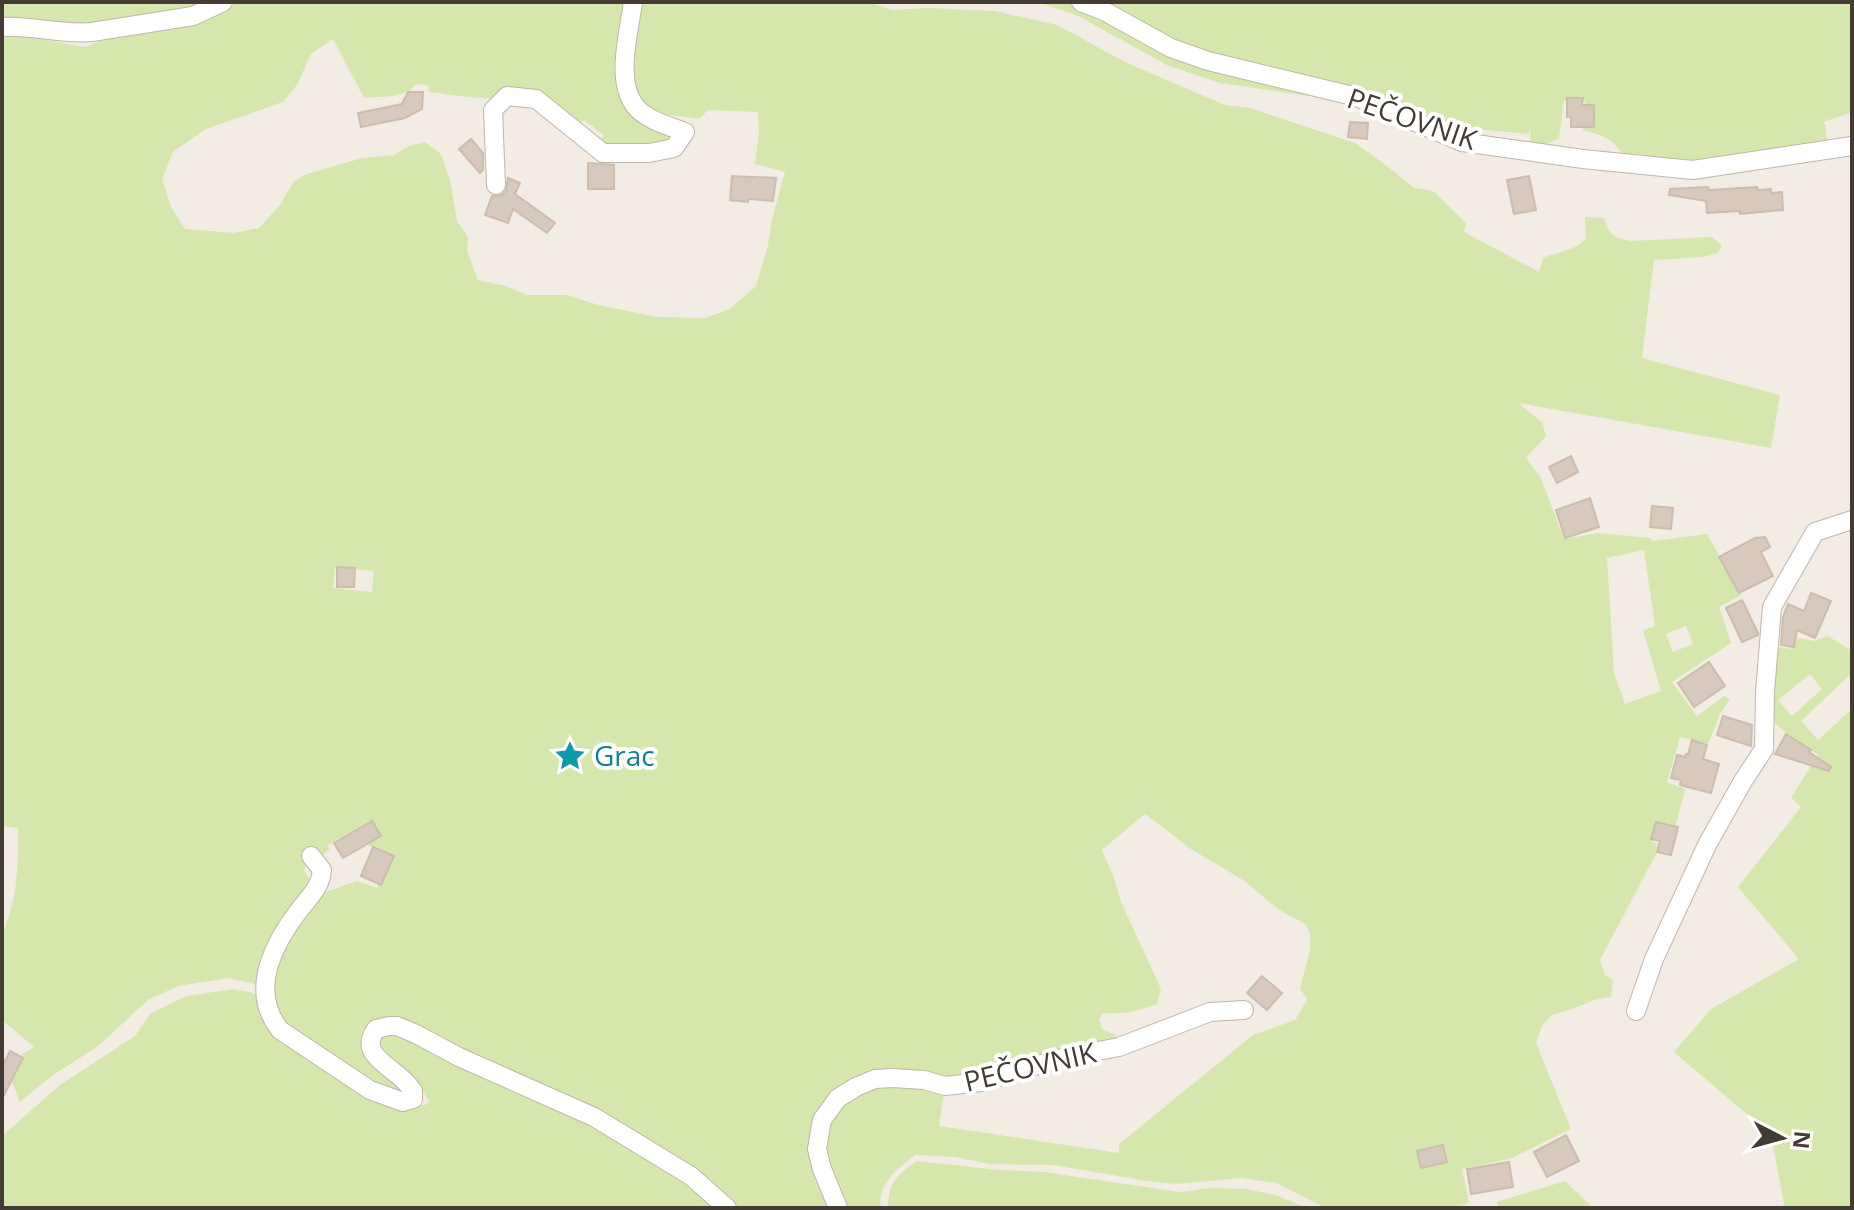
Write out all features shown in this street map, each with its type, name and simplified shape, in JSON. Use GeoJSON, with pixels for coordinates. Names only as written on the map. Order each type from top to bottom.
{"type":"FeatureCollection","features":[{"type":"Feature","properties":{"kind":"street"},"geometry":{"type":"LineString","coordinates":[[2,27],[92,32],[193,16],[223,2]]}},
{"type":"Feature","properties":{"kind":"street"},"geometry":{"type":"LineString","coordinates":[[496,185],[493,110],[507,96],[536,99],[603,153],[649,153],[674,148],[685,132],[658,122],[636,108],[625,87],[633,2]]}},
{"type":"Feature","properties":{"kind":"street","name":"PEČOVNIK"},"geometry":{"type":"LineString","coordinates":[[1081,2],[1104,11],[1171,48],[1208,61],[1357,97],[1462,142],[1693,170],[1852,146]]}},
{"type":"Feature","properties":{"kind":"street"},"geometry":{"type":"LineString","coordinates":[[1636,1011],[1654,959],[1708,843],[1764,749],[1772,607],[1815,532],[1852,520]]}},
{"type":"Feature","properties":{"kind":"street"},"geometry":{"type":"LineString","coordinates":[[311,856],[322,870],[321,881],[294,916],[276,947],[268,966],[263,992],[280,1030],[370,1090],[409,1102],[413,1099],[413,1091],[377,1059],[371,1047],[376,1029],[397,1026],[594,1117],[691,1176],[727,1208]]}},
{"type":"Feature","properties":{"kind":"street","name":"PEČOVNIK"},"geometry":{"type":"LineString","coordinates":[[838,1208],[817,1149],[822,1120],[838,1098],[856,1087],[875,1079],[893,1078],[924,1080],[945,1086],[981,1082],[1058,1059],[1119,1047],[1210,1012],[1244,1010]]}},
{"type":"Feature","properties":{"kind":"green space"},"geometry":{"type":"Polygon","coordinates":[[[2,2],[206,2],[171,15],[76,28],[2,18],[2,2]]]}},
{"type":"Feature","properties":{"kind":"green space"},"geometry":{"type":"Polygon","coordinates":[[[238,2],[629,2],[621,64],[624,94],[631,107],[641,116],[676,131],[676,137],[667,142],[638,149],[597,145],[604,135],[584,120],[574,127],[549,102],[526,91],[478,98],[429,92],[428,85],[416,84],[399,94],[364,98],[333,39],[311,54],[297,85],[283,102],[206,129],[173,152],[162,179],[171,207],[185,229],[234,233],[259,228],[280,205],[294,181],[307,174],[362,158],[394,155],[409,146],[425,142],[441,154],[450,180],[457,221],[468,237],[467,251],[478,280],[506,286],[527,295],[567,295],[657,317],[705,318],[730,309],[756,286],[785,172],[755,164],[758,112],[708,110],[699,119],[647,110],[631,91],[629,70],[638,2],[868,2],[892,10],[995,11],[1057,25],[1127,63],[1225,105],[1250,108],[1355,143],[1414,188],[1433,191],[1466,223],[1464,232],[1539,272],[1543,258],[1572,248],[1586,238],[1585,217],[1604,218],[1613,234],[1630,241],[1712,237],[1722,245],[1718,253],[1703,257],[1654,260],[1642,358],[1780,395],[1771,448],[1518,403],[1542,422],[1546,436],[1526,458],[1541,478],[1564,539],[1599,533],[1650,538],[1653,541],[1707,534],[1741,595],[1719,607],[1731,643],[1672,682],[1697,716],[1724,696],[1730,699],[1708,744],[1680,737],[1667,782],[1685,789],[1676,825],[1655,821],[1652,842],[1657,844],[1656,854],[1600,960],[1605,975],[1613,980],[1611,997],[1552,1015],[1542,1026],[1536,1043],[1571,1129],[1512,1158],[1462,1169],[1469,1202],[1457,1208],[1325,1208],[1277,1183],[1241,1178],[1176,1184],[1053,1165],[989,1164],[955,1157],[915,1155],[886,1184],[882,1191],[881,1208],[844,1208],[825,1168],[822,1145],[828,1117],[835,1106],[857,1090],[872,1085],[895,1084],[944,1093],[939,1126],[1119,1153],[1119,1144],[1253,1035],[1295,1020],[1307,1000],[1300,988],[1310,950],[1310,932],[1305,924],[1278,909],[1243,880],[1191,849],[1145,814],[1102,850],[1121,902],[1161,989],[1157,1004],[1130,1012],[1103,1013],[1099,1019],[1102,1029],[1116,1035],[1117,1044],[969,1083],[949,1084],[890,1075],[873,1076],[842,1089],[820,1113],[812,1145],[817,1169],[835,1208],[736,1208],[701,1177],[592,1110],[537,1083],[505,1073],[436,1041],[405,1021],[386,1018],[372,1023],[365,1035],[366,1056],[403,1092],[394,1093],[372,1085],[322,1047],[279,1021],[269,978],[282,945],[320,894],[357,881],[377,888],[390,856],[366,844],[378,837],[370,821],[328,845],[329,850],[313,864],[309,862],[304,870],[314,887],[275,942],[259,985],[229,978],[178,986],[148,1000],[97,1047],[53,1075],[20,1102],[12,1082],[23,1054],[34,1047],[2,1020],[2,930],[15,891],[18,828],[2,826],[2,32],[85,47],[117,34],[175,29],[204,20],[238,2]],[[1644,550],[1607,558],[1614,673],[1625,704],[1661,691],[1643,630],[1655,626],[1644,550]],[[335,567],[333,588],[372,592],[374,571],[335,567]],[[1686,626],[1666,634],[1673,652],[1693,644],[1686,626]],[[1444,1144],[1418,1150],[1420,1168],[1448,1162],[1444,1144]]]}},
{"type":"Feature","properties":{"kind":"green space"},"geometry":{"type":"Polygon","coordinates":[[[1031,2],[1852,2],[1852,112],[1823,122],[1827,140],[1679,166],[1626,159],[1608,139],[1583,130],[1585,101],[1564,100],[1559,138],[1531,151],[1530,124],[1529,134],[1475,129],[1394,108],[1220,83],[1167,65],[1078,16],[1031,2]]]}},
{"type":"Feature","properties":{"kind":"green space"},"geometry":{"type":"Polygon","coordinates":[[[1828,636],[1852,651],[1852,673],[1801,721],[1818,740],[1852,709],[1852,1208],[1783,1208],[1771,1135],[1674,1052],[1711,1009],[1799,959],[1738,887],[1801,807],[1791,798],[1818,755],[1772,720],[1774,647],[1793,649],[1798,638],[1814,641],[1828,636]],[[1810,674],[1778,700],[1792,716],[1822,689],[1810,674]]]}},
{"type":"Feature","properties":{"kind":"green space"},"geometry":{"type":"Polygon","coordinates":[[[233,989],[258,996],[272,1033],[406,1107],[429,1102],[413,1080],[378,1053],[376,1039],[386,1032],[395,1033],[533,1093],[653,1159],[722,1208],[2,1208],[2,1136],[60,1085],[135,1036],[151,1013],[187,996],[233,989]]]}},
{"type":"Feature","properties":{"kind":"green space"},"geometry":{"type":"Polygon","coordinates":[[[917,1161],[1044,1172],[1180,1192],[1211,1188],[1246,1189],[1276,1195],[1307,1208],[888,1208],[895,1180],[917,1161]]]}},
{"type":"Feature","properties":{"kind":"green space"},"geometry":{"type":"Polygon","coordinates":[[[1565,1181],[1593,1208],[1499,1208],[1497,1202],[1565,1181]]]}},
{"type":"Feature","properties":{"kind":"building"},"geometry":{"type":"Polygon","coordinates":[[[408,92],[423,92],[422,109],[405,118],[361,127],[358,113],[402,104],[408,92]]]}},
{"type":"Feature","properties":{"kind":"building"},"geometry":{"type":"Polygon","coordinates":[[[1567,98],[1583,98],[1582,105],[1594,105],[1594,127],[1571,127],[1571,117],[1567,117],[1567,98]]]}},
{"type":"Feature","properties":{"kind":"building"},"geometry":{"type":"Polygon","coordinates":[[[1350,122],[1368,123],[1367,139],[1348,137],[1350,122]]]}},
{"type":"Feature","properties":{"kind":"building"},"geometry":{"type":"Polygon","coordinates":[[[471,139],[483,153],[483,170],[480,173],[459,149],[471,139]]]}},
{"type":"Feature","properties":{"kind":"building"},"geometry":{"type":"Polygon","coordinates":[[[588,163],[614,165],[614,189],[588,189],[588,163]]]}},
{"type":"Feature","properties":{"kind":"building"},"geometry":{"type":"Polygon","coordinates":[[[732,176],[776,178],[773,201],[730,200],[732,176]]]}},
{"type":"Feature","properties":{"kind":"building"},"geometry":{"type":"Polygon","coordinates":[[[1529,176],[1536,210],[1514,214],[1507,180],[1529,176]]]}},
{"type":"Feature","properties":{"kind":"building"},"geometry":{"type":"Polygon","coordinates":[[[508,178],[520,183],[515,194],[555,223],[547,233],[513,209],[508,223],[485,215],[492,196],[502,195],[506,191],[508,178]]]}},
{"type":"Feature","properties":{"kind":"building"},"geometry":{"type":"Polygon","coordinates":[[[1708,187],[1709,190],[1757,187],[1757,190],[1771,189],[1771,193],[1782,192],[1783,210],[1707,213],[1706,201],[1669,195],[1670,189],[1708,187]]]}},
{"type":"Feature","properties":{"kind":"building"},"geometry":{"type":"Polygon","coordinates":[[[1571,456],[1578,472],[1557,483],[1549,467],[1571,456]]]}},
{"type":"Feature","properties":{"kind":"building"},"geometry":{"type":"Polygon","coordinates":[[[1590,498],[1599,527],[1565,538],[1556,510],[1590,498]]]}},
{"type":"Feature","properties":{"kind":"building"},"geometry":{"type":"Polygon","coordinates":[[[1652,506],[1673,508],[1671,529],[1650,527],[1652,506]]]}},
{"type":"Feature","properties":{"kind":"building"},"geometry":{"type":"Polygon","coordinates":[[[1765,537],[1770,547],[1761,552],[1773,576],[1739,593],[1719,557],[1755,538],[1765,537]]]}},
{"type":"Feature","properties":{"kind":"building"},"geometry":{"type":"Polygon","coordinates":[[[337,567],[355,568],[354,587],[337,587],[337,567]]]}},
{"type":"Feature","properties":{"kind":"building"},"geometry":{"type":"Polygon","coordinates":[[[1811,593],[1831,601],[1815,638],[1797,630],[1794,647],[1781,645],[1783,617],[1788,604],[1804,611],[1811,593]]]}},
{"type":"Feature","properties":{"kind":"building"},"geometry":{"type":"Polygon","coordinates":[[[1742,600],[1758,635],[1742,642],[1726,608],[1742,600]]]}},
{"type":"Feature","properties":{"kind":"building"},"geometry":{"type":"Polygon","coordinates":[[[1709,662],[1725,686],[1694,707],[1678,683],[1709,662]]]}},
{"type":"Feature","properties":{"kind":"building"},"geometry":{"type":"Polygon","coordinates":[[[1723,716],[1752,725],[1751,746],[1717,735],[1723,716]]]}},
{"type":"Feature","properties":{"kind":"building"},"geometry":{"type":"Polygon","coordinates":[[[1786,734],[1831,767],[1829,771],[1775,754],[1786,734]]]}},
{"type":"Feature","properties":{"kind":"building"},"geometry":{"type":"Polygon","coordinates":[[[1692,740],[1707,745],[1703,759],[1719,764],[1711,793],[1680,785],[1681,780],[1671,778],[1677,755],[1685,757],[1688,754],[1692,740]]]}},
{"type":"Feature","properties":{"kind":"building"},"geometry":{"type":"Polygon","coordinates":[[[372,821],[381,836],[343,858],[334,843],[372,821]]]}},
{"type":"Feature","properties":{"kind":"building"},"geometry":{"type":"Polygon","coordinates":[[[1656,822],[1678,827],[1671,855],[1657,852],[1660,841],[1651,839],[1656,822]]]}},
{"type":"Feature","properties":{"kind":"building"},"geometry":{"type":"Polygon","coordinates":[[[373,847],[394,856],[381,885],[361,876],[373,847]]]}},
{"type":"Feature","properties":{"kind":"building"},"geometry":{"type":"Polygon","coordinates":[[[1262,976],[1282,993],[1267,1010],[1247,993],[1262,976]]]}},
{"type":"Feature","properties":{"kind":"building"},"geometry":{"type":"Polygon","coordinates":[[[10,1051],[23,1058],[2,1099],[2,1067],[10,1051]]]}},
{"type":"Feature","properties":{"kind":"building"},"geometry":{"type":"Polygon","coordinates":[[[1566,1135],[1579,1161],[1547,1177],[1534,1152],[1566,1135]]]}},
{"type":"Feature","properties":{"kind":"building"},"geometry":{"type":"Polygon","coordinates":[[[1443,1145],[1447,1162],[1421,1168],[1417,1151],[1443,1145]]]}},
{"type":"Feature","properties":{"kind":"building"},"geometry":{"type":"Polygon","coordinates":[[[1509,1162],[1513,1187],[1471,1194],[1467,1169],[1509,1162]]]}},
{"type":"Feature","properties":{"kind":"place","name":"Grac"},"geometry":{"type":"Point","coordinates":[570,756]}}]}
